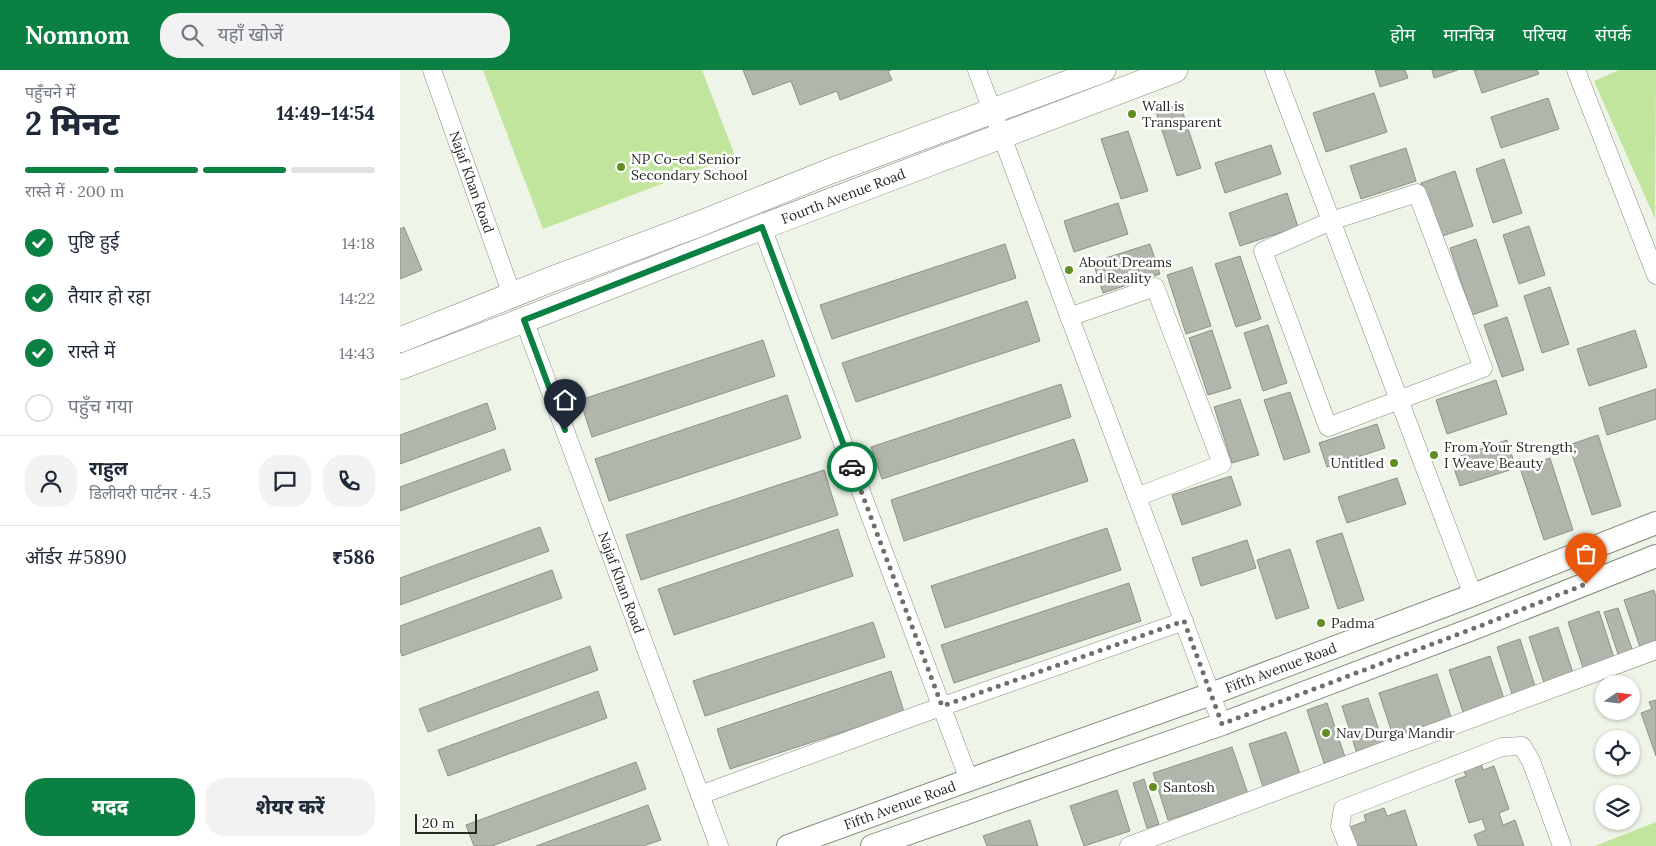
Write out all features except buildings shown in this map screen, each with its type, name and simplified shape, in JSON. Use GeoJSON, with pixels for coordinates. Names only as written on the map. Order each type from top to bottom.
{"type":"FeatureCollection","features":[{"type":"Feature","properties":{"kind":"main road","name":"Fourth Avenue Road"},"geometry":{"type":"LineString","coordinates":[[400,340],[512,294],[699,224],[837,169],[1102,70]]}},
{"type":"Feature","properties":{"kind":"main road","name":"Fourth Avenue Road"},"geometry":{"type":"LineString","coordinates":[[400,367],[1175,70]]}},
{"type":"Feature","properties":{"kind":"street","name":"Najaf Khan Road"},"geometry":{"type":"LineString","coordinates":[[432,70],[512,294]]}},
{"type":"Feature","properties":{"kind":"street"},"geometry":{"type":"LineString","coordinates":[[977,70],[1222,724]]}},
{"type":"Feature","properties":{"kind":"street"},"geometry":{"type":"LineString","coordinates":[[1274,70],[1473,595]]}},
{"type":"Feature","properties":{"kind":"street"},"geometry":{"type":"LineString","coordinates":[[1576,70],[1656,275]]}},
{"type":"Feature","properties":{"kind":"street"},"geometry":{"type":"LineString","coordinates":[[1416,193],[1483,368],[1399,401],[1328,427],[1264,251],[1331,221],[1416,193]]}},
{"type":"Feature","properties":{"kind":"street"},"geometry":{"type":"LineString","coordinates":[[762,227],[970,780]]}},
{"type":"Feature","properties":{"kind":"street"},"geometry":{"type":"LineString","coordinates":[[1069,317],[1155,287],[1212,436],[1222,464],[1137,497]]}},
{"type":"Feature","properties":{"kind":"street","name":"Najaf Khan Road"},"geometry":{"type":"LineString","coordinates":[[524,320],[719,846]]}},
{"type":"Feature","properties":{"kind":"street","name":"Fifth Avenue Road"},"geometry":{"type":"LineString","coordinates":[[788,846],[1211,694],[1473,595],[1656,523]]}},
{"type":"Feature","properties":{"kind":"street"},"geometry":{"type":"LineString","coordinates":[[872,846],[1222,724],[1480,626],[1656,556]]}},
{"type":"Feature","properties":{"kind":"street"},"geometry":{"type":"LineString","coordinates":[[700,795],[942,706],[1184,621]]}},
{"type":"Feature","properties":{"kind":"street"},"geometry":{"type":"LineString","coordinates":[[1129,846],[1656,650]]}},
{"type":"Feature","properties":{"kind":"street"},"geometry":{"type":"LineString","coordinates":[[1348,846],[1340,826],[1343,809],[1502,747],[1522,746],[1531,761],[1562,846]]}},
{"type":"Feature","properties":{"kind":"green space"},"geometry":{"type":"Polygon","coordinates":[[[483,70],[702,70],[735,156],[543,229],[483,70]]]}},
{"type":"Feature","properties":{"kind":"green space"},"geometry":{"type":"Polygon","coordinates":[[[1619,70],[1656,70],[1655,219],[1594,81],[1619,70]]]}},
{"type":"Feature","properties":{"kind":"green space"},"geometry":{"type":"Polygon","coordinates":[[[1656,822],[1656,846],[1595,846],[1640,830],[1640,828],[1656,822]]]}},
{"type":"Feature","properties":{"kind":"way so far"},"geometry":{"type":"LineString","coordinates":[[852,467],[942,706],[1184,621],[1222,724],[1586,584]]}},
{"type":"Feature","properties":{"kind":"place","name":"Wall is Transparent"},"geometry":{"type":"Point","coordinates":[1132,114]}},
{"type":"Feature","properties":{"kind":"place","name":"NP Co-ed Senior Secondary School"},"geometry":{"type":"Point","coordinates":[621,167]}},
{"type":"Feature","properties":{"kind":"place","name":"About Dreams and Reality"},"geometry":{"type":"Point","coordinates":[1069,270]}},
{"type":"Feature","properties":{"kind":"place","name":"From Your Strength, I Weave Beauty"},"geometry":{"type":"Point","coordinates":[1434,455]}},
{"type":"Feature","properties":{"kind":"place","name":"Untitled"},"geometry":{"type":"Point","coordinates":[1394,463]}},
{"type":"Feature","properties":{"kind":"place","name":"Padma"},"geometry":{"type":"Point","coordinates":[1321,623]}},
{"type":"Feature","properties":{"kind":"place","name":"Nav Durga Mandir"},"geometry":{"type":"Point","coordinates":[1326,733]}},
{"type":"Feature","properties":{"kind":"place","name":"Santosh"},"geometry":{"type":"Point","coordinates":[1153,787]}},
{"type":"Feature","properties":{"kind":"route"},"geometry":{"type":"LineString","coordinates":[[565,430],[524,320],[762,227],[852,467]]}}]}
